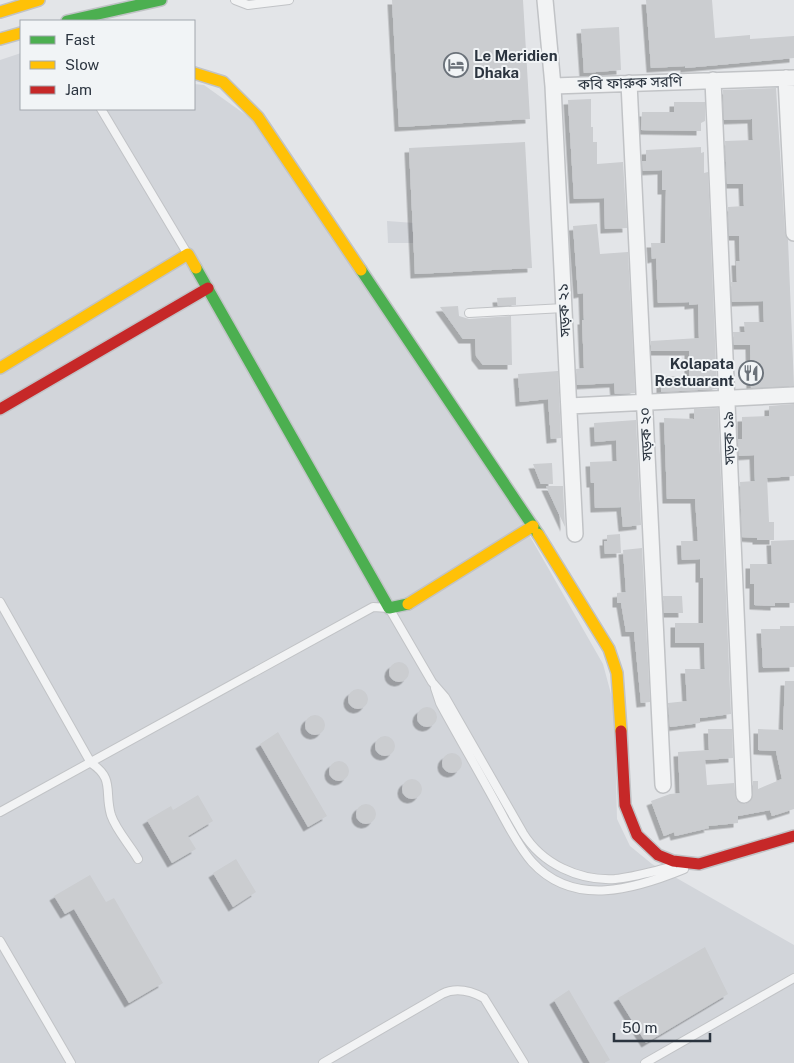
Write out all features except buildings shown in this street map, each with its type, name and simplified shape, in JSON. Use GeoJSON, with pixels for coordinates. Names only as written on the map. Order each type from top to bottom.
{"type":"FeatureCollection","features":[{"type":"Feature","properties":{"kind":"main road"},"geometry":{"type":"LineString","coordinates":[[0,12],[39,0]]}},
{"type":"Feature","properties":{"kind":"main road"},"geometry":{"type":"LineString","coordinates":[[80,19],[161,0]]}},
{"type":"Feature","properties":{"kind":"main road"},"geometry":{"type":"LineString","coordinates":[[136,5],[137,20]]}},
{"type":"Feature","properties":{"kind":"main road"},"geometry":{"type":"LineString","coordinates":[[0,39],[20,33]]}},
{"type":"Feature","properties":{"kind":"main road"},"geometry":{"type":"LineString","coordinates":[[195,73],[220,78],[258,117],[533,526],[609,649],[616,673],[625,805],[633,827],[644,844],[658,855],[673,860],[699,864],[794,836]]}},
{"type":"Feature","properties":{"kind":"main road"},"geometry":{"type":"LineString","coordinates":[[0,368],[188,254],[388,608],[404,606],[533,526]]}},
{"type":"Feature","properties":{"kind":"main road"},"geometry":{"type":"LineString","coordinates":[[0,409],[208,288]]}},
{"type":"Feature","properties":{"kind":"street"},"geometry":{"type":"LineString","coordinates":[[545,0],[553,86]]}},
{"type":"Feature","properties":{"kind":"street"},"geometry":{"type":"LineString","coordinates":[[790,78],[794,233]]}},
{"type":"Feature","properties":{"kind":"street","name":"কবি ফারুক সরণি"},"geometry":{"type":"LineString","coordinates":[[553,86],[790,78]]}},
{"type":"Feature","properties":{"kind":"street","name":"সড়ক ১৯"},"geometry":{"type":"LineString","coordinates":[[713,80],[744,795]]}},
{"type":"Feature","properties":{"kind":"street","name":"সড়ক ২০"},"geometry":{"type":"LineString","coordinates":[[629,84],[663,785]]}},
{"type":"Feature","properties":{"kind":"street","name":"সড়ক ২১"},"geometry":{"type":"LineString","coordinates":[[553,86],[576,534]]}},
{"type":"Feature","properties":{"kind":"street"},"geometry":{"type":"LineString","coordinates":[[569,406],[794,395]]}},
{"type":"Feature","properties":{"kind":"lane"},"geometry":{"type":"LineString","coordinates":[[235,0],[248,5],[289,0]]}},
{"type":"Feature","properties":{"kind":"lane"},"geometry":{"type":"LineString","coordinates":[[102,110],[188,254]]}},
{"type":"Feature","properties":{"kind":"lane"},"geometry":{"type":"LineString","coordinates":[[468,314],[564,308]]}},
{"type":"Feature","properties":{"kind":"lane"},"geometry":{"type":"LineString","coordinates":[[0,602],[91,763],[101,770],[108,783],[112,816],[138,858]]}},
{"type":"Feature","properties":{"kind":"lane"},"geometry":{"type":"LineString","coordinates":[[0,812],[373,607],[388,608],[432,682],[440,703],[514,836],[540,870],[569,885],[593,892],[630,888],[699,864]]}},
{"type":"Feature","properties":{"kind":"lane"},"geometry":{"type":"LineString","coordinates":[[432,682],[445,697],[528,841],[547,859],[568,871],[592,878],[617,879],[657,870],[699,864]]}},
{"type":"Feature","properties":{"kind":"lane"},"geometry":{"type":"LineString","coordinates":[[0,941],[71,1063]]}},
{"type":"Feature","properties":{"kind":"lane"},"geometry":{"type":"LineString","coordinates":[[645,1063],[794,978]]}},
{"type":"Feature","properties":{"kind":"lane"},"geometry":{"type":"LineString","coordinates":[[322,1063],[442,994],[455,990],[473,993],[484,998],[524,1063]]}},
{"type":"Feature","properties":{"kind":"shaded area"},"geometry":{"type":"Polygon","coordinates":[[[20,53],[20,110],[195,110],[195,84],[204,85],[253,120],[507,496],[603,664],[614,705],[617,819],[630,846],[652,864],[794,945],[794,1063],[0,1063],[0,60],[20,53]]]}},
{"type":"Feature","properties":{"kind":"shaded area"},"geometry":{"type":"Polygon","coordinates":[[[387,221],[414,223],[413,243],[388,243],[387,221]]]}},
{"type":"Feature","properties":{"kind":"traffic: fast"},"geometry":{"type":"LineString","coordinates":[[71,20],[161,0]]}},
{"type":"Feature","properties":{"kind":"traffic: fast"},"geometry":{"type":"LineString","coordinates":[[196,268],[389,608],[408,604]]}},
{"type":"Feature","properties":{"kind":"traffic: fast"},"geometry":{"type":"LineString","coordinates":[[361,270],[538,534]]}},
{"type":"Feature","properties":{"kind":"traffic: slow"},"geometry":{"type":"LineString","coordinates":[[0,12],[39,0]]}},
{"type":"Feature","properties":{"kind":"traffic: slow"},"geometry":{"type":"LineString","coordinates":[[0,39],[20,33]]}},
{"type":"Feature","properties":{"kind":"traffic: slow"},"geometry":{"type":"LineString","coordinates":[[195,73],[223,82],[258,117],[361,270]]}},
{"type":"Feature","properties":{"kind":"traffic: slow"},"geometry":{"type":"LineString","coordinates":[[0,368],[188,254],[196,268]]}},
{"type":"Feature","properties":{"kind":"traffic: slow"},"geometry":{"type":"LineString","coordinates":[[408,604],[533,526]]}},
{"type":"Feature","properties":{"kind":"traffic: slow"},"geometry":{"type":"LineString","coordinates":[[538,534],[609,649],[617,673],[621,731]]}},
{"type":"Feature","properties":{"kind":"traffic: jam"},"geometry":{"type":"LineString","coordinates":[[0,409],[208,288]]}},
{"type":"Feature","properties":{"kind":"traffic: jam"},"geometry":{"type":"LineString","coordinates":[[621,731],[625,805],[637,835],[658,855],[673,861],[699,864],[794,836]]}},
{"type":"Feature","properties":{"kind":"place","name":"Le Meridien Dhaka"},"geometry":{"type":"Point","coordinates":[456,65]}},
{"type":"Feature","properties":{"kind":"place","name":"Kolapata Restuarant"},"geometry":{"type":"Point","coordinates":[751,373]}}]}
